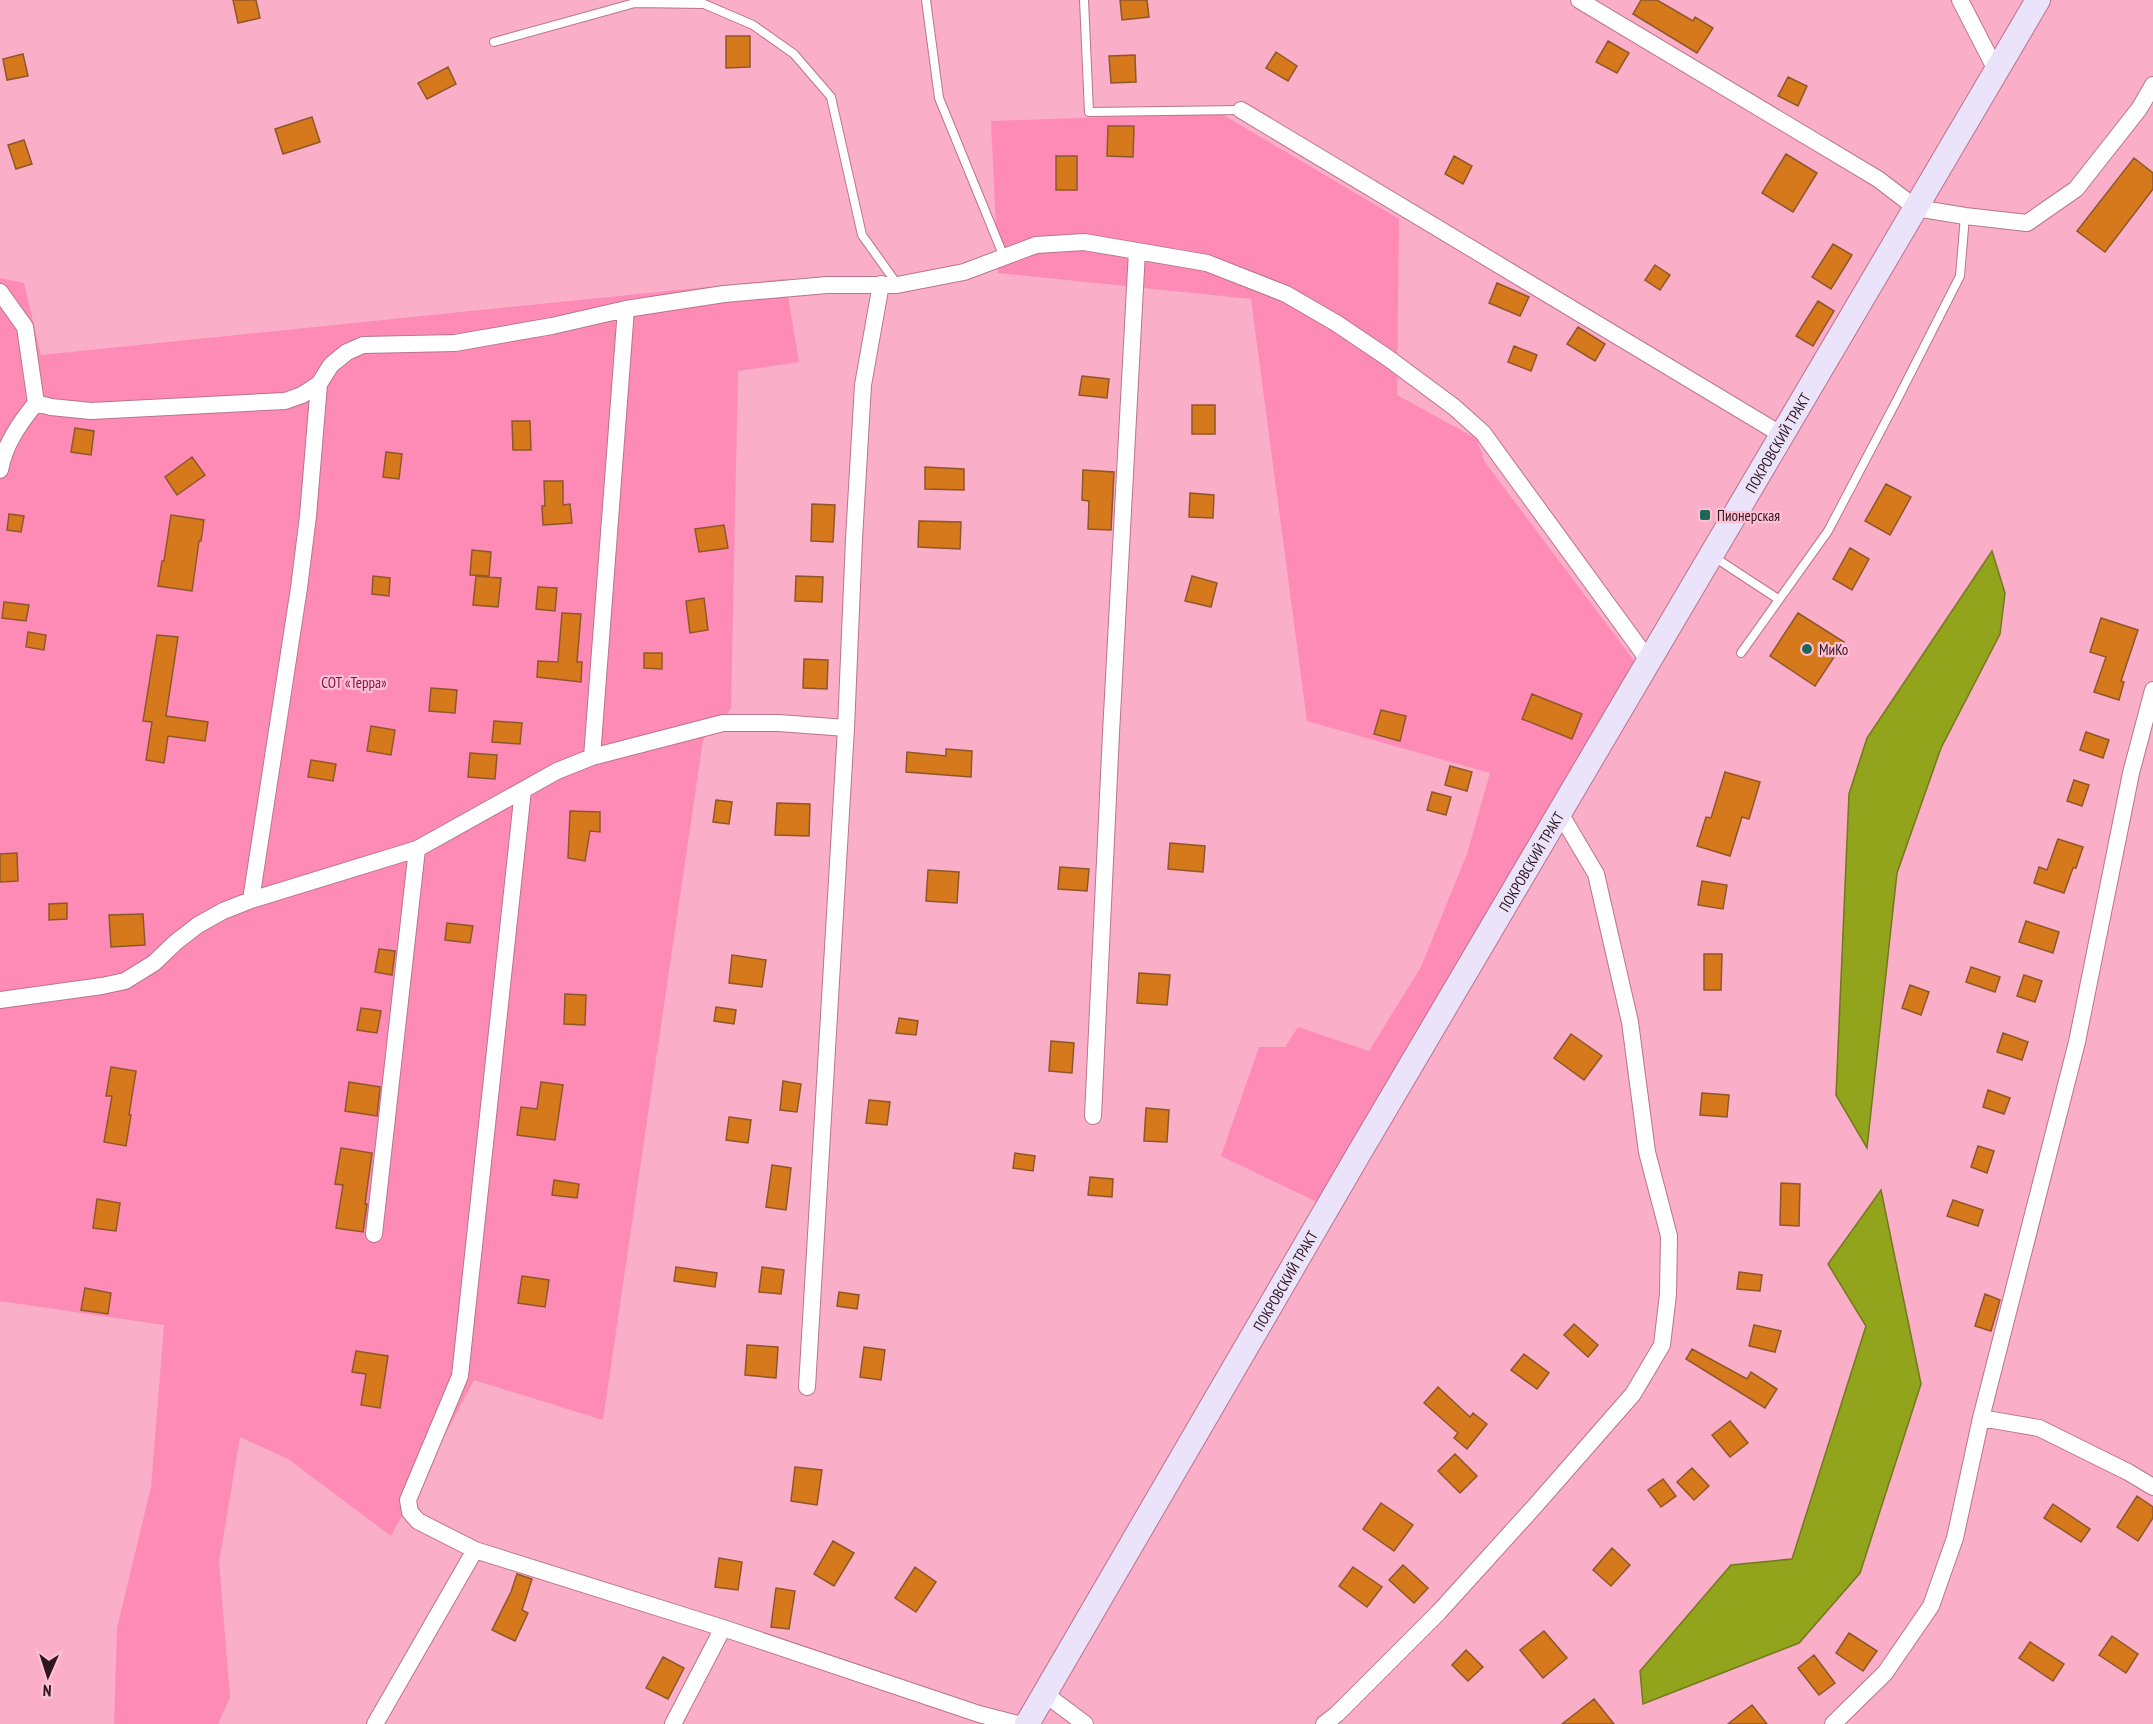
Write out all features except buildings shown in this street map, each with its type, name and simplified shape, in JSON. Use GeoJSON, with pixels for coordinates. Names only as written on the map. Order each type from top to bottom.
{"type":"FeatureCollection","features":[{"type":"Feature","properties":{"kind":"main road","name":"ПОКРОВСКИЙ ТРАКТ"},"geometry":{"type":"LineString","coordinates":[[1027,1724],[2038,0]]}},
{"type":"Feature","properties":{"kind":"street"},"geometry":{"type":"LineString","coordinates":[[1580,0],[1878,179],[1916,208],[1965,216],[2027,223],[2076,189],[2139,109],[2153,85]]}},
{"type":"Feature","properties":{"kind":"street"},"geometry":{"type":"LineString","coordinates":[[1960,0],[1996,70]]}},
{"type":"Feature","properties":{"kind":"street"},"geometry":{"type":"LineString","coordinates":[[1241,110],[1782,435]]}},
{"type":"Feature","properties":{"kind":"street"},"geometry":{"type":"LineString","coordinates":[[36,404],[91,411],[285,401],[302,395],[319,384],[331,365],[347,352],[363,345],[455,343],[552,327],[626,309],[724,294],[827,285],[889,284],[964,272],[1036,245],[1084,242],[1137,250],[1207,263],[1286,294],[1362,341],[1454,407],[1483,433],[1649,661]]}},
{"type":"Feature","properties":{"kind":"street"},"geometry":{"type":"LineString","coordinates":[[1093,1116],[1110,745],[1137,250]]}},
{"type":"Feature","properties":{"kind":"street"},"geometry":{"type":"LineString","coordinates":[[807,1387],[846,728],[862,385],[889,284]]}},
{"type":"Feature","properties":{"kind":"street"},"geometry":{"type":"LineString","coordinates":[[0,292],[25,327],[36,404],[20,423],[8,443],[0,470]]}},
{"type":"Feature","properties":{"kind":"street"},"geometry":{"type":"LineString","coordinates":[[592,757],[626,309]]}},
{"type":"Feature","properties":{"kind":"street"},"geometry":{"type":"LineString","coordinates":[[251,900],[299,588],[308,516],[319,384]]}},
{"type":"Feature","properties":{"kind":"street"},"geometry":{"type":"LineString","coordinates":[[1833,1724],[1885,1672],[1931,1606],[1955,1538],[1981,1418],[2077,1042],[2132,773],[2153,690]]}},
{"type":"Feature","properties":{"kind":"street"},"geometry":{"type":"LineString","coordinates":[[0,1000],[102,987],[125,981],[154,963],[198,925],[223,911],[251,900],[417,849],[557,771],[592,757],[723,723],[779,723],[846,728]]}},
{"type":"Feature","properties":{"kind":"street"},"geometry":{"type":"LineString","coordinates":[[523,790],[460,1376],[408,1500],[410,1512],[418,1521],[475,1550],[723,1628],[976,1719],[1018,1724]]}},
{"type":"Feature","properties":{"kind":"street"},"geometry":{"type":"LineString","coordinates":[[1324,1724],[1337,1714],[1440,1612],[1535,1506],[1633,1394],[1662,1345],[1668,1294],[1669,1236],[1647,1152],[1630,1022],[1596,874],[1560,813]]}},
{"type":"Feature","properties":{"kind":"street"},"geometry":{"type":"LineString","coordinates":[[374,1234],[417,849]]}},
{"type":"Feature","properties":{"kind":"street"},"geometry":{"type":"LineString","coordinates":[[1981,1418],[2039,1428],[2128,1472],[2153,1487]]}},
{"type":"Feature","properties":{"kind":"street"},"geometry":{"type":"LineString","coordinates":[[375,1724],[475,1550]]}},
{"type":"Feature","properties":{"kind":"street"},"geometry":{"type":"LineString","coordinates":[[674,1724],[723,1628]]}},
{"type":"Feature","properties":{"kind":"street"},"geometry":{"type":"LineString","coordinates":[[1045,1694],[1085,1724]]}},
{"type":"Feature","properties":{"kind":"lane"},"geometry":{"type":"LineString","coordinates":[[926,0],[939,99],[1004,257]]}},
{"type":"Feature","properties":{"kind":"lane"},"geometry":{"type":"LineString","coordinates":[[1084,0],[1089,112],[1241,110]]}},
{"type":"Feature","properties":{"kind":"lane"},"geometry":{"type":"LineString","coordinates":[[494,42],[635,3],[704,4],[753,25],[794,54],[831,97],[862,235],[889,284]]}},
{"type":"Feature","properties":{"kind":"lane"},"geometry":{"type":"LineString","coordinates":[[1741,653],[1828,531],[1960,276],[1965,216]]}},
{"type":"Feature","properties":{"kind":"lane"},"geometry":{"type":"LineString","coordinates":[[1711,555],[1778,599]]}},
{"type":"Feature","properties":{"kind":"green space"},"geometry":{"type":"Polygon","coordinates":[[[1220,113],[1399,219],[1397,395],[1477,439],[1484,461],[1635,662],[1319,1203],[1221,1156],[1259,1047],[1285,1047],[1298,1027],[1369,1051],[1421,967],[1467,854],[1490,773],[1307,721],[1251,299],[998,273],[991,121],[1220,113]]]}},
{"type":"Feature","properties":{"kind":"green space","name":"СОТ «Терра»"},"geometry":{"type":"Polygon","coordinates":[[[0,278],[24,283],[41,355],[785,279],[799,362],[738,371],[731,709],[703,740],[603,1420],[474,1380],[391,1536],[288,1459],[240,1437],[219,1562],[230,1697],[218,1724],[114,1724],[117,1628],[151,1487],[164,1325],[0,1301],[0,278]]]}},
{"type":"Feature","properties":{"kind":"shaded area"},"geometry":{"type":"Polygon","coordinates":[[[1992,551],[2005,593],[2000,634],[1941,748],[1897,873],[1867,1148],[1836,1095],[1849,794],[1867,738],[1992,551]]]}},
{"type":"Feature","properties":{"kind":"shaded area"},"geometry":{"type":"Polygon","coordinates":[[[1881,1190],[1921,1384],[1860,1573],[1799,1643],[1643,1704],[1640,1671],[1731,1565],[1792,1559],[1866,1326],[1828,1264],[1881,1190]]]}},
{"type":"Feature","properties":{"kind":"place","name":"Пионерская"},"geometry":{"type":"Point","coordinates":[1705,515]}},
{"type":"Feature","properties":{"kind":"place","name":"МиКо"},"geometry":{"type":"Point","coordinates":[1807,649]}}]}
